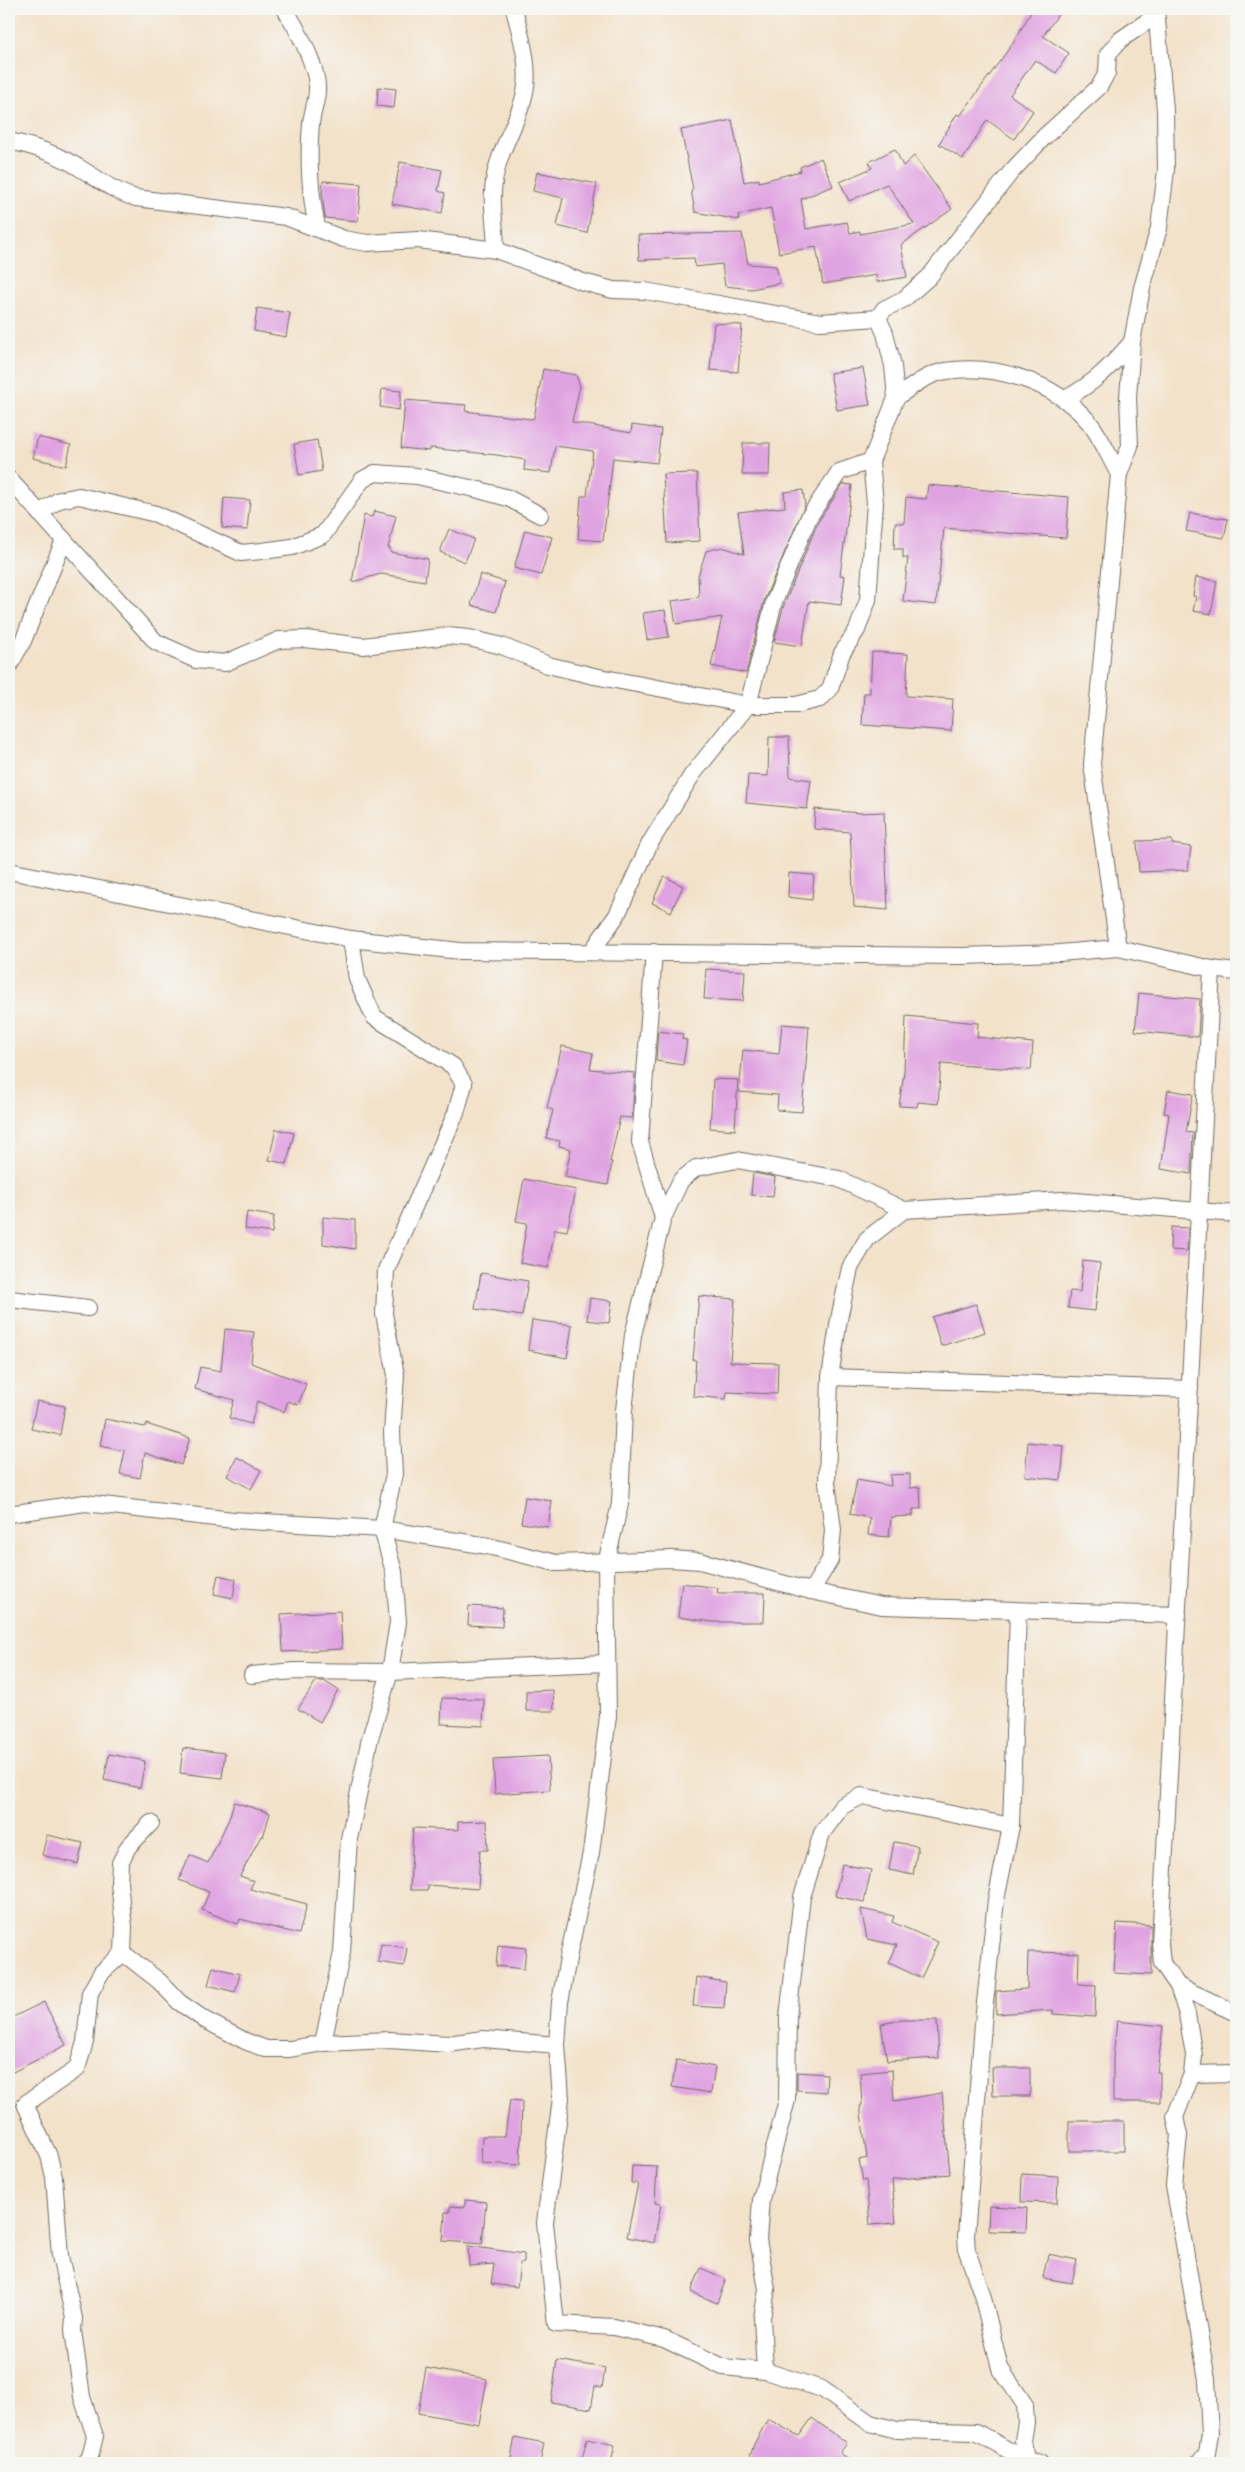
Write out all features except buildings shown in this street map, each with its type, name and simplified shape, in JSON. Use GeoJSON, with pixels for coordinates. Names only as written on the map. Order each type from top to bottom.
{"type":"FeatureCollection","features":[{"type":"Feature","properties":{"kind":"street"},"geometry":{"type":"LineString","coordinates":[[285,9],[305,50],[317,85],[317,104],[311,122],[311,154],[312,202],[317,227]]}},
{"type":"Feature","properties":{"kind":"street"},"geometry":{"type":"LineString","coordinates":[[496,250],[496,222],[491,205],[494,180],[508,133],[526,91],[526,70],[514,9]]}},
{"type":"Feature","properties":{"kind":"street"},"geometry":{"type":"LineString","coordinates":[[878,318],[884,309],[904,298],[929,277],[1011,172],[1044,137],[1099,87],[1107,73],[1108,54],[1120,40],[1155,12]]}},
{"type":"Feature","properties":{"kind":"street"},"geometry":{"type":"LineString","coordinates":[[1118,948],[1092,764],[1119,474],[1130,446],[1128,397],[1132,342],[1142,288],[1159,228],[1166,170],[1165,110],[1155,12]]}},
{"type":"Feature","properties":{"kind":"street"},"geometry":{"type":"LineString","coordinates":[[9,141],[33,146],[68,162],[130,196],[286,217],[317,227],[344,240],[367,243],[418,240],[496,250],[583,282],[613,290],[645,290],[820,322],[878,318]]}},
{"type":"Feature","properties":{"kind":"street"},"geometry":{"type":"LineString","coordinates":[[9,479],[156,642],[196,660],[225,663],[278,640],[306,639],[363,646],[447,636],[470,638],[502,646],[548,665],[748,705],[796,706],[820,699],[830,689],[842,653],[857,630],[868,600],[875,503],[871,461],[896,398],[893,366],[885,333],[878,318]]}},
{"type":"Feature","properties":{"kind":"street"},"geometry":{"type":"LineString","coordinates":[[1065,399],[1090,385],[1106,371],[1132,342]]}},
{"type":"Feature","properties":{"kind":"street"},"geometry":{"type":"LineString","coordinates":[[896,398],[918,381],[945,371],[995,371],[1030,380],[1065,399],[1089,422],[1119,474]]}},
{"type":"Feature","properties":{"kind":"street"},"geometry":{"type":"LineString","coordinates":[[592,951],[617,915],[650,843],[687,784],[748,705],[774,602],[809,517],[839,472],[871,461]]}},
{"type":"Feature","properties":{"kind":"street"},"geometry":{"type":"LineString","coordinates":[[39,513],[59,500],[79,496],[156,514],[241,553],[262,551],[292,547],[324,535],[362,480],[375,473],[417,476],[479,490],[508,498],[540,515]]}},
{"type":"Feature","properties":{"kind":"street"},"geometry":{"type":"LineString","coordinates":[[9,666],[23,640],[64,540]]}},
{"type":"Feature","properties":{"kind":"street"},"geometry":{"type":"LineString","coordinates":[[9,871],[351,939],[460,951],[963,956],[1060,954],[1118,948],[1212,969],[1236,972]]}},
{"type":"Feature","properties":{"kind":"street"},"geometry":{"type":"LineString","coordinates":[[323,2043],[342,1952],[349,1839],[370,1738],[390,1672],[398,1622],[394,1572],[382,1529],[394,1474],[392,1432],[396,1375],[384,1314],[386,1270],[456,1113],[464,1084],[453,1066],[374,1017],[356,979],[351,939]]}},
{"type":"Feature","properties":{"kind":"street"},"geometry":{"type":"LineString","coordinates":[[654,952],[640,1142],[663,1218]]}},
{"type":"Feature","properties":{"kind":"street"},"geometry":{"type":"LineString","coordinates":[[1199,2463],[1207,2453],[1210,2434],[1207,2380],[1174,2185],[1179,2135],[1175,2117],[1192,2074],[1194,2055],[1188,2014],[1178,1986],[1162,1963],[1160,1943],[1212,969]]}},
{"type":"Feature","properties":{"kind":"street"},"geometry":{"type":"LineString","coordinates":[[1033,2462],[976,2432],[896,2430],[870,2423],[822,2389],[764,2371],[723,2366],[664,2339],[614,2328],[556,2324],[545,2223],[560,2098],[557,2045],[560,2002],[591,1853],[608,1716],[606,1563],[620,1504],[624,1410],[633,1335],[663,1218],[681,1180],[696,1168],[737,1160],[840,1178],[904,1210],[1062,1200],[1236,1214]]}},
{"type":"Feature","properties":{"kind":"street"},"geometry":{"type":"LineString","coordinates":[[811,1591],[830,1560],[833,1530],[827,1482],[830,1377],[839,1319],[850,1268],[867,1239],[904,1210]]}},
{"type":"Feature","properties":{"kind":"street"},"geometry":{"type":"LineString","coordinates":[[9,1300],[88,1308]]}},
{"type":"Feature","properties":{"kind":"street"},"geometry":{"type":"LineString","coordinates":[[830,1377],[1190,1389]]}},
{"type":"Feature","properties":{"kind":"street"},"geometry":{"type":"LineString","coordinates":[[9,1514],[85,1503],[233,1520],[382,1529],[488,1546],[556,1563],[606,1563],[670,1559],[700,1561],[811,1591],[882,1606],[1178,1615]]}},
{"type":"Feature","properties":{"kind":"street"},"geometry":{"type":"LineString","coordinates":[[1018,1611],[1010,1826],[996,1900],[984,2012],[966,2236],[968,2251],[982,2294],[1000,2368],[1025,2405],[1026,2423],[1023,2440],[1033,2462]]}},
{"type":"Feature","properties":{"kind":"street"},"geometry":{"type":"LineString","coordinates":[[252,1675],[294,1671],[390,1672],[606,1663]]}},
{"type":"Feature","properties":{"kind":"street"},"geometry":{"type":"LineString","coordinates":[[764,2371],[762,2318],[767,2289],[758,2240],[761,2199],[787,2100],[788,2017],[793,1962],[802,1897],[822,1833],[842,1806],[862,1796],[1010,1826]]}},
{"type":"Feature","properties":{"kind":"street"},"geometry":{"type":"LineString","coordinates":[[85,2463],[90,2457],[95,2436],[82,2397],[73,2330],[74,2318],[60,2256],[54,2177],[49,2156],[25,2104],[77,2068],[85,2042],[90,1994],[101,1974],[123,1953],[124,1927],[119,1883],[120,1863],[128,1847],[151,1823]]}},
{"type":"Feature","properties":{"kind":"street"},"geometry":{"type":"LineString","coordinates":[[123,1953],[159,1982],[179,2002],[205,2020],[245,2041],[266,2049],[290,2048],[323,2043],[390,2040],[448,2044],[483,2039],[557,2045]]}},
{"type":"Feature","properties":{"kind":"street"},"geometry":{"type":"LineString","coordinates":[[1178,1986],[1236,2013]]}},
{"type":"Feature","properties":{"kind":"street"},"geometry":{"type":"LineString","coordinates":[[1192,2074],[1236,2073]]}}]}
